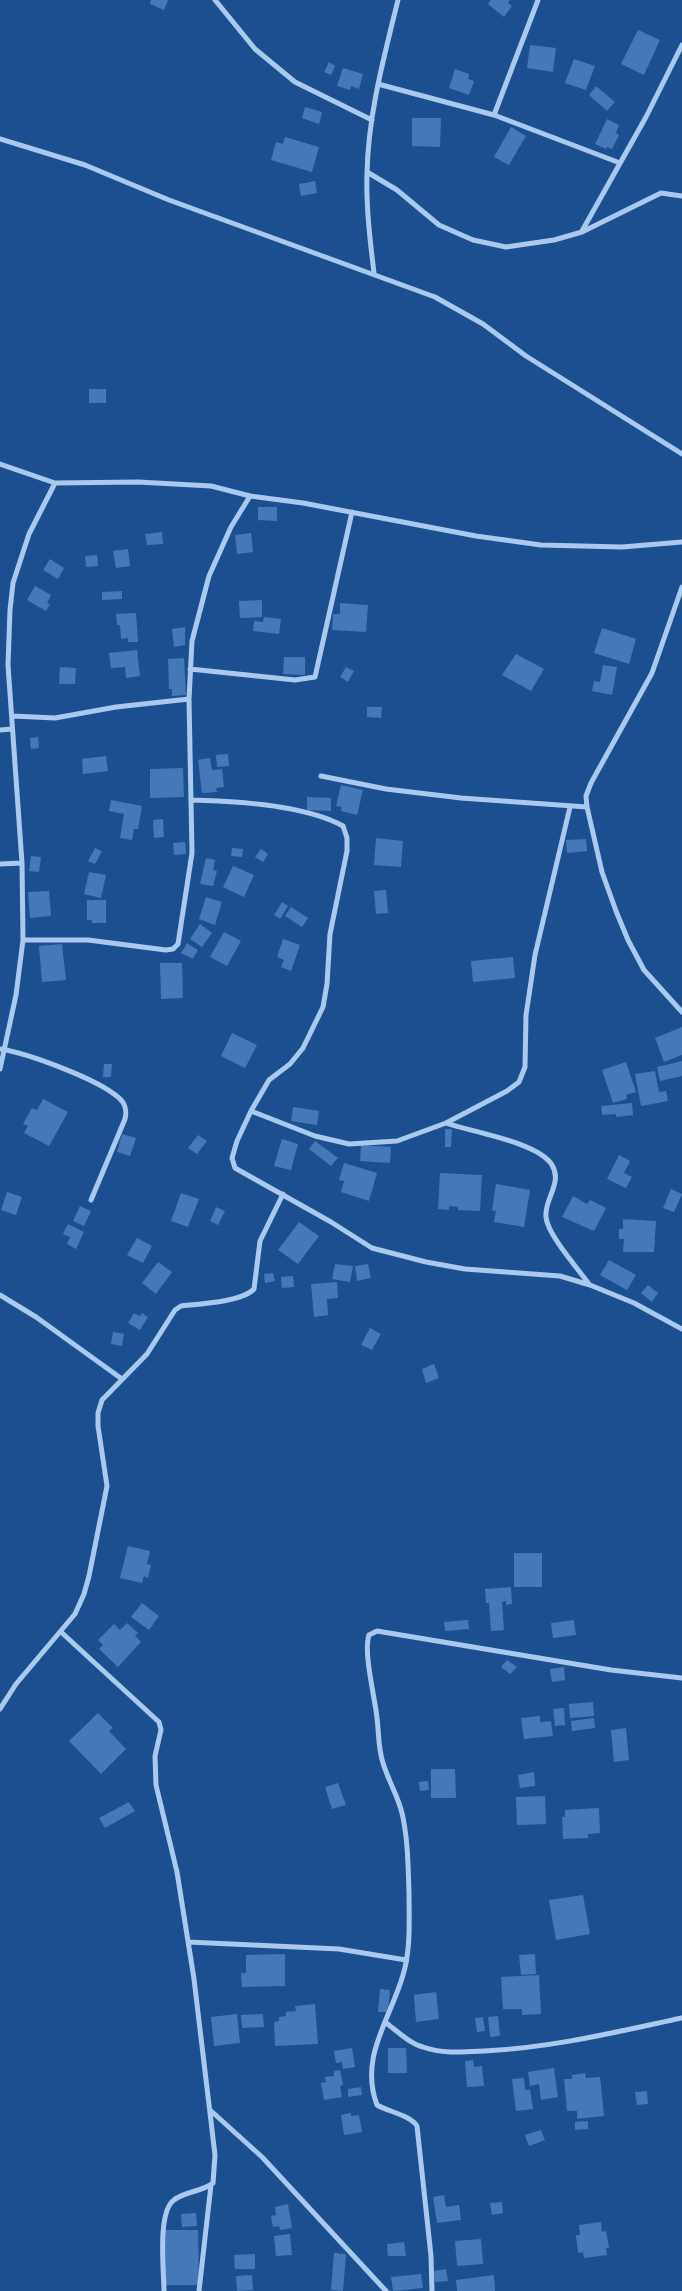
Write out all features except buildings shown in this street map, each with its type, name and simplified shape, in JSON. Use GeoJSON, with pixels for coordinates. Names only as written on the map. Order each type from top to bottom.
{"type":"FeatureCollection","features":[{"type":"Feature","properties":{"kind":"street"},"geometry":{"type":"LineString","coordinates":[[215,0],[255,49],[296,82],[372,120]]}},
{"type":"Feature","properties":{"kind":"street"},"geometry":{"type":"LineString","coordinates":[[374,273],[368,221],[367,172],[378,84],[398,0]]}},
{"type":"Feature","properties":{"kind":"street"},"geometry":{"type":"LineString","coordinates":[[494,115],[538,0]]}},
{"type":"Feature","properties":{"kind":"street"},"geometry":{"type":"LineString","coordinates":[[582,232],[646,118],[682,46]]}},
{"type":"Feature","properties":{"kind":"street"},"geometry":{"type":"LineString","coordinates":[[378,84],[494,115],[620,163]]}},
{"type":"Feature","properties":{"kind":"street"},"geometry":{"type":"LineString","coordinates":[[0,139],[85,165],[169,200],[374,273],[435,297],[483,324],[526,356],[682,454]]}},
{"type":"Feature","properties":{"kind":"street"},"geometry":{"type":"LineString","coordinates":[[367,172],[397,190],[439,225],[473,240],[506,247],[554,240],[582,232],[656,195],[667,193],[682,196]]}},
{"type":"Feature","properties":{"kind":"street"},"geometry":{"type":"LineString","coordinates":[[0,464],[54,483],[138,482],[211,486],[250,496],[303,502],[476,536],[541,544],[622,547],[682,542]]}},
{"type":"Feature","properties":{"kind":"street"},"geometry":{"type":"LineString","coordinates":[[0,1069],[2,1050],[16,995],[23,940],[22,863],[8,665],[10,610],[14,583],[29,534],[54,483]]}},
{"type":"Feature","properties":{"kind":"street"},"geometry":{"type":"LineString","coordinates":[[23,940],[88,940],[166,950],[176,947],[192,853],[189,699],[192,641],[208,576],[231,527],[250,496]]}},
{"type":"Feature","properties":{"kind":"street"},"geometry":{"type":"LineString","coordinates":[[190,669],[295,680],[316,677],[352,512]]}},
{"type":"Feature","properties":{"kind":"street"},"geometry":{"type":"LineString","coordinates":[[682,587],[652,672],[591,783],[586,796],[602,872],[628,940],[644,970],[682,1012]]}},
{"type":"Feature","properties":{"kind":"street"},"geometry":{"type":"LineString","coordinates":[[13,716],[55,718],[116,707],[189,699]]}},
{"type":"Feature","properties":{"kind":"street"},"geometry":{"type":"LineString","coordinates":[[0,730],[12,729]]}},
{"type":"Feature","properties":{"kind":"street"},"geometry":{"type":"LineString","coordinates":[[321,776],[386,789],[570,807],[588,807]]}},
{"type":"Feature","properties":{"kind":"street"},"geometry":{"type":"LineString","coordinates":[[192,800],[262,804],[318,816],[336,822],[346,830],[347,851],[330,934],[327,984],[323,1007],[303,1048],[290,1064],[269,1080],[251,1111],[237,1141],[232,1161],[236,1169],[331,1222],[361,1242],[387,1253],[465,1269],[560,1276],[590,1285],[634,1303],[682,1329]]}},
{"type":"Feature","properties":{"kind":"street"},"geometry":{"type":"LineString","coordinates":[[251,1111],[292,1128],[349,1144],[397,1141],[446,1123],[507,1091],[519,1082],[524,1074],[526,1015],[535,955],[552,892],[570,807]]}},
{"type":"Feature","properties":{"kind":"street"},"geometry":{"type":"LineString","coordinates":[[0,864],[22,863]]}},
{"type":"Feature","properties":{"kind":"street"},"geometry":{"type":"LineString","coordinates":[[2,1050],[72,1073],[107,1090],[121,1100],[126,1108],[125,1119],[91,1200]]}},
{"type":"Feature","properties":{"kind":"street"},"geometry":{"type":"LineString","coordinates":[[446,1123],[523,1146],[552,1164],[555,1184],[546,1208],[546,1218],[561,1246],[590,1285]]}},
{"type":"Feature","properties":{"kind":"street"},"geometry":{"type":"LineString","coordinates":[[0,1709],[16,1684],[75,1614],[84,1594],[107,1486],[98,1426],[98,1413],[102,1400],[147,1354],[175,1310],[181,1306],[241,1296],[252,1292],[254,1289],[260,1241],[283,1194]]}},
{"type":"Feature","properties":{"kind":"street"},"geometry":{"type":"LineString","coordinates":[[0,1295],[36,1317],[122,1380]]}},
{"type":"Feature","properties":{"kind":"street"},"geometry":{"type":"LineString","coordinates":[[432,2291],[431,2256],[417,2126],[414,2121],[377,2105],[374,2097],[370,2062],[404,1974],[406,1960],[408,1848],[402,1812],[383,1762],[380,1747],[367,1640],[371,1632],[377,1631],[612,1670],[682,1678]]}},
{"type":"Feature","properties":{"kind":"street"},"geometry":{"type":"LineString","coordinates":[[61,1632],[161,1725],[161,1736],[155,1756],[156,1785],[177,1872],[188,1942],[215,2154],[214,2180],[211,2185],[199,2291]]}},
{"type":"Feature","properties":{"kind":"street"},"geometry":{"type":"LineString","coordinates":[[188,1942],[340,1949],[406,1960]]}},
{"type":"Feature","properties":{"kind":"street"},"geometry":{"type":"LineString","coordinates":[[385,2022],[422,2047],[432,2050],[468,2052],[517,2050],[564,2043],[682,2018]]}},
{"type":"Feature","properties":{"kind":"street"},"geometry":{"type":"LineString","coordinates":[[210,2110],[262,2157],[386,2291]]}},
{"type":"Feature","properties":{"kind":"street"},"geometry":{"type":"LineString","coordinates":[[164,2291],[163,2235],[166,2211],[169,2204],[176,2198],[211,2185]]}}]}
